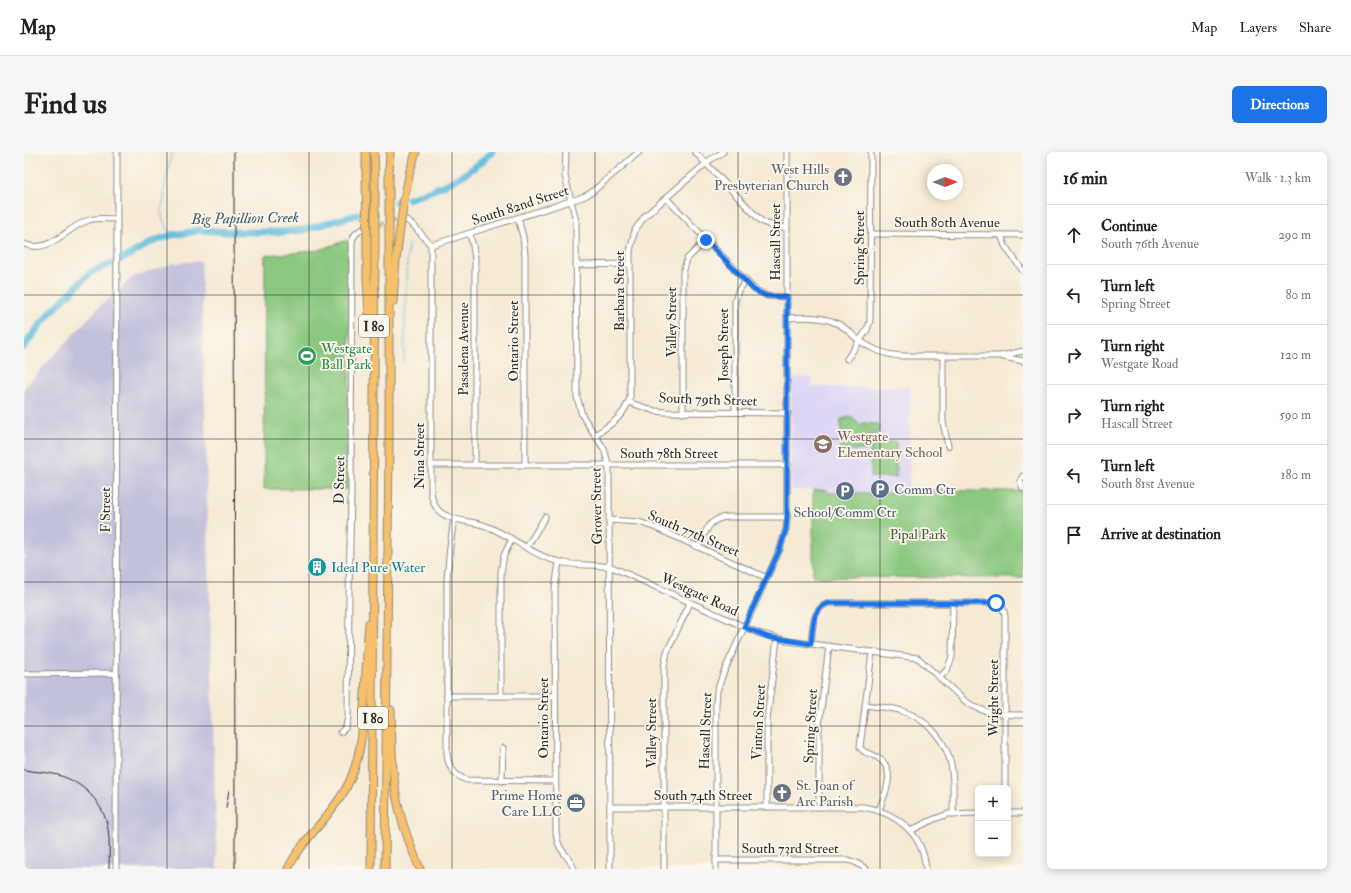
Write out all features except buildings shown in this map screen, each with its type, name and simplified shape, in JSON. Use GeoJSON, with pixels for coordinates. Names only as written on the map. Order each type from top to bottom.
{"type":"FeatureCollection","features":[{"type":"Feature","properties":{"kind":"highway"},"geometry":{"type":"LineString","coordinates":[[366,152],[367,278],[373,418]]}},
{"type":"Feature","properties":{"kind":"highway","name":"I 80"},"geometry":{"type":"LineString","coordinates":[[371,869],[375,152]]}},
{"type":"Feature","properties":{"kind":"highway","name":"I 80"},"geometry":{"type":"LineString","coordinates":[[386,869],[385,830],[388,597],[390,152]]}},
{"type":"Feature","properties":{"kind":"highway"},"geometry":{"type":"LineString","coordinates":[[388,374],[394,275],[404,198],[416,152]]}},
{"type":"Feature","properties":{"kind":"highway"},"geometry":{"type":"LineString","coordinates":[[288,869],[293,860],[341,796],[349,781],[356,761],[362,732],[373,567]]}},
{"type":"Feature","properties":{"kind":"highway"},"geometry":{"type":"LineString","coordinates":[[388,597],[395,788],[404,829],[420,869]]}},
{"type":"Feature","properties":{"kind":"street","name":"F Street"},"geometry":{"type":"LineString","coordinates":[[116,869],[117,152]]}},
{"type":"Feature","properties":{"kind":"street","name":"Grover Street"},"geometry":{"type":"LineString","coordinates":[[566,152],[566,176],[576,221],[577,397],[582,415],[604,449],[608,465],[610,869]]}},
{"type":"Feature","properties":{"kind":"street","name":"South 82nd Street"},"geometry":{"type":"LineString","coordinates":[[431,245],[470,234],[583,197],[592,192],[639,152]]}},
{"type":"Feature","properties":{"kind":"street"},"geometry":{"type":"LineString","coordinates":[[695,152],[761,221],[772,226],[788,228]]}},
{"type":"Feature","properties":{"kind":"street","name":"Barbara Street"},"geometry":{"type":"LineString","coordinates":[[595,435],[625,411],[630,394],[630,264],[631,244],[637,226],[666,198],[706,164],[723,152]]}},
{"type":"Feature","properties":{"kind":"street","name":"Hascall Street"},"geometry":{"type":"LineString","coordinates":[[716,869],[717,691],[723,674],[783,542],[786,529],[788,465],[788,152]]}},
{"type":"Feature","properties":{"kind":"street","name":"Spring Street"},"geometry":{"type":"LineString","coordinates":[[847,359],[867,330],[870,321],[870,152]]}},
{"type":"Feature","properties":{"kind":"street"},"geometry":{"type":"LineString","coordinates":[[666,198],[754,290],[772,297],[787,297]]}},
{"type":"Feature","properties":{"kind":"street"},"geometry":{"type":"LineString","coordinates":[[24,244],[42,247],[50,244],[88,220],[99,218],[117,219]]}},
{"type":"Feature","properties":{"kind":"street","name":"Ontario Street"},"geometry":{"type":"LineString","coordinates":[[518,218],[523,236],[525,255],[525,465]]}},
{"type":"Feature","properties":{"kind":"street"},"geometry":{"type":"LineString","coordinates":[[405,219],[414,226],[431,245]]}},
{"type":"Feature","properties":{"kind":"street","name":"D Street"},"geometry":{"type":"LineString","coordinates":[[341,732],[346,727],[348,717],[352,242],[354,235],[362,230]]}},
{"type":"Feature","properties":{"kind":"street","name":"Pasadena Avenue"},"geometry":{"type":"LineString","coordinates":[[470,234],[474,259],[475,465]]}},
{"type":"Feature","properties":{"kind":"street","name":"South 80th Avenue"},"geometry":{"type":"LineString","coordinates":[[871,234],[1023,235]]}},
{"type":"Feature","properties":{"kind":"street"},"geometry":{"type":"LineString","coordinates":[[1001,235],[1005,246],[1023,271]]}},
{"type":"Feature","properties":{"kind":"street","name":"Valley Street"},"geometry":{"type":"LineString","coordinates":[[683,412],[683,273],[687,259],[706,240]]}},
{"type":"Feature","properties":{"kind":"street","name":"Nina Street"},"geometry":{"type":"LineString","coordinates":[[431,245],[431,493],[434,504],[440,512],[454,519]]}},
{"type":"Feature","properties":{"kind":"street"},"geometry":{"type":"LineString","coordinates":[[576,264],[630,264]]}},
{"type":"Feature","properties":{"kind":"street","name":"Joseph Street"},"geometry":{"type":"LineString","coordinates":[[735,412],[735,301],[738,292],[746,281]]}},
{"type":"Feature","properties":{"kind":"street"},"geometry":{"type":"LineString","coordinates":[[788,318],[816,318],[830,320],[843,327],[876,350],[891,355],[999,356],[1023,351]]}},
{"type":"Feature","properties":{"kind":"street"},"geometry":{"type":"LineString","coordinates":[[943,356],[943,422],[948,446]]}},
{"type":"Feature","properties":{"kind":"street"},"geometry":{"type":"LineString","coordinates":[[999,356],[1023,361]]}},
{"type":"Feature","properties":{"kind":"street","name":"South 79th Street"},"geometry":{"type":"LineString","coordinates":[[628,402],[660,412],[788,413]]}},
{"type":"Feature","properties":{"kind":"street","name":"South 78th Street"},"geometry":{"type":"LineString","coordinates":[[431,465],[788,465]]}},
{"type":"Feature","properties":{"kind":"street"},"geometry":{"type":"LineString","coordinates":[[1023,476],[1020,481],[1023,488]]}},
{"type":"Feature","properties":{"kind":"street"},"geometry":{"type":"LineString","coordinates":[[527,547],[545,517]]}},
{"type":"Feature","properties":{"kind":"street"},"geometry":{"type":"LineString","coordinates":[[698,547],[710,524],[719,518],[787,517]]}},
{"type":"Feature","properties":{"kind":"street"},"geometry":{"type":"LineString","coordinates":[[454,519],[447,579],[447,759],[454,773],[460,778],[467,780],[555,781]]}},
{"type":"Feature","properties":{"kind":"street","name":"Westgate Road"},"geometry":{"type":"LineString","coordinates":[[454,519],[485,526],[544,557],[559,562],[574,565],[609,566],[744,627],[777,639],[918,658],[965,701],[974,707],[990,713],[1023,716]]}},
{"type":"Feature","properties":{"kind":"street","name":"South 77th Street"},"geometry":{"type":"LineString","coordinates":[[609,520],[629,521],[648,525],[767,578]]}},
{"type":"Feature","properties":{"kind":"street"},"geometry":{"type":"LineString","coordinates":[[501,696],[501,572],[504,555],[512,539]]}},
{"type":"Feature","properties":{"kind":"street","name":"Ontario Street"},"geometry":{"type":"LineString","coordinates":[[559,562],[555,589],[556,841],[574,869]]}},
{"type":"Feature","properties":{"kind":"street","name":"Valley Street"},"geometry":{"type":"LineString","coordinates":[[664,869],[664,667],[667,652],[690,603]]}},
{"type":"Feature","properties":{"kind":"street"},"geometry":{"type":"LineString","coordinates":[[811,644],[815,616],[825,604],[953,603],[952,657],[947,670],[940,677]]}},
{"type":"Feature","properties":{"kind":"street","name":"Wright Street"},"geometry":{"type":"LineString","coordinates":[[953,603],[996,603],[1003,607],[1005,616],[1005,785]]}},
{"type":"Feature","properties":{"kind":"street","name":"Vinton Street"},"geometry":{"type":"LineString","coordinates":[[767,807],[767,720],[777,639]]}},
{"type":"Feature","properties":{"kind":"street","name":"Spring Street"},"geometry":{"type":"LineString","coordinates":[[819,807],[819,724],[829,646]]}},
{"type":"Feature","properties":{"kind":"street"},"geometry":{"type":"LineString","coordinates":[[872,652],[860,749],[882,761],[886,768],[889,778],[888,786],[879,810]]}},
{"type":"Feature","properties":{"kind":"street"},"geometry":{"type":"LineString","coordinates":[[24,674],[116,674]]}},
{"type":"Feature","properties":{"kind":"street"},"geometry":{"type":"LineString","coordinates":[[447,696],[555,696]]}},
{"type":"Feature","properties":{"kind":"street"},"geometry":{"type":"LineString","coordinates":[[865,705],[895,709],[908,713],[924,722],[937,734],[946,749],[952,766],[953,814]]}},
{"type":"Feature","properties":{"kind":"street"},"geometry":{"type":"LineString","coordinates":[[502,781],[503,748]]}},
{"type":"Feature","properties":{"kind":"street","name":"South 74th Street"},"geometry":{"type":"LineString","coordinates":[[610,807],[863,807],[879,810],[896,818],[910,831],[916,839],[922,853],[926,869]]}},
{"type":"Feature","properties":{"kind":"street"},"geometry":{"type":"LineString","coordinates":[[910,831],[941,816],[975,813]]}},
{"type":"Feature","properties":{"kind":"street"},"geometry":{"type":"LineString","coordinates":[[1011,813],[1023,813]]}},
{"type":"Feature","properties":{"kind":"street","name":"South 73rd Street"},"geometry":{"type":"LineString","coordinates":[[716,860],[848,860],[857,863],[864,868]]}},
{"type":"Feature","properties":{"kind":"shaded area"},"geometry":{"type":"Polygon","coordinates":[[[201,261],[217,869],[24,869],[24,388],[101,305],[133,277],[174,263],[201,261]]]}},
{"type":"Feature","properties":{"kind":"shaded area"},"geometry":{"type":"Polygon","coordinates":[[[812,377],[812,387],[910,387],[909,490],[896,490],[896,493],[827,493],[827,490],[791,490],[791,378],[812,377]]]}},
{"type":"Feature","properties":{"kind":"green space","name":"Westgate Ball Park"},"geometry":{"type":"Polygon","coordinates":[[[347,240],[350,320],[348,489],[264,489],[265,255],[319,250],[347,240]]]}},
{"type":"Feature","properties":{"kind":"green space"},"geometry":{"type":"Polygon","coordinates":[[[851,417],[860,425],[864,423],[878,424],[880,427],[877,434],[870,437],[869,450],[841,450],[841,419],[851,417]]]}},
{"type":"Feature","properties":{"kind":"green space"},"geometry":{"type":"Polygon","coordinates":[[[871,442],[896,442],[896,477],[871,477],[871,442]]]}},
{"type":"Feature","properties":{"kind":"green space","name":"Pipal Park"},"geometry":{"type":"Polygon","coordinates":[[[813,490],[827,490],[828,493],[895,493],[896,490],[1023,491],[1023,578],[813,577],[813,490]]]}},
{"type":"Feature","properties":{"kind":"waterway"},"geometry":{"type":"LineString","coordinates":[[171,235],[163,220],[161,211],[172,152]]}},
{"type":"Feature","properties":{"kind":"waterway","name":"Big Papillion Creek"},"geometry":{"type":"LineString","coordinates":[[408,199],[453,181],[474,168],[492,152]]}},
{"type":"Feature","properties":{"kind":"waterway","name":"Big Papillion Creek"},"geometry":{"type":"LineString","coordinates":[[396,202],[400,201]]}},
{"type":"Feature","properties":{"kind":"waterway","name":"Big Papillion Creek"},"geometry":{"type":"LineString","coordinates":[[24,347],[51,312],[91,272],[126,257],[152,242],[171,235],[200,230],[228,232],[283,232],[303,230],[363,213]]}},
{"type":"Feature","properties":{"kind":"waterway"},"geometry":{"type":"LineString","coordinates":[[404,361],[408,244]]}},
{"type":"Feature","properties":{"kind":"tunnel"},"geometry":{"type":"LineString","coordinates":[[364,229],[396,220]]}},
{"type":"Feature","properties":{"kind":"railway"},"geometry":{"type":"LineString","coordinates":[[234,152],[235,869]]}},
{"type":"Feature","properties":{"kind":"railway"},"geometry":{"type":"LineString","coordinates":[[24,770],[54,774],[67,778],[84,788],[91,795],[97,802],[106,820],[109,839],[109,869]]}},
{"type":"Feature","properties":{"kind":"railway"},"geometry":{"type":"LineString","coordinates":[[226,808],[229,790]]}},
{"type":"Feature","properties":{"kind":"place","name":"West Hills Presbyterian Church"},"geometry":{"type":"Point","coordinates":[843,177]}},
{"type":"Feature","properties":{"kind":"place","name":"Westgate Ball Park"},"geometry":{"type":"Point","coordinates":[307,356]}},
{"type":"Feature","properties":{"kind":"place","name":"Westgate Elementary School"},"geometry":{"type":"Point","coordinates":[823,444]}},
{"type":"Feature","properties":{"kind":"place","name":"Comm Ctr"},"geometry":{"type":"Point","coordinates":[880,489]}},
{"type":"Feature","properties":{"kind":"place","name":"School/Comm Ctr"},"geometry":{"type":"Point","coordinates":[845,491]}},
{"type":"Feature","properties":{"kind":"place","name":"Ideal Pure Water"},"geometry":{"type":"Point","coordinates":[317,567]}},
{"type":"Feature","properties":{"kind":"place","name":"St. Joan of Arc Parish"},"geometry":{"type":"Point","coordinates":[782,793]}},
{"type":"Feature","properties":{"kind":"place","name":"Prime Home Care LLC"},"geometry":{"type":"Point","coordinates":[576,803]}},
{"type":"Feature","properties":{"kind":"route"},"geometry":{"type":"LineString","coordinates":[[706,240],[754,290],[767,296],[787,297],[788,413],[786,529],[780,549],[744,627],[768,637],[811,644],[816,613],[821,607],[829,603],[996,603]]}}]}
